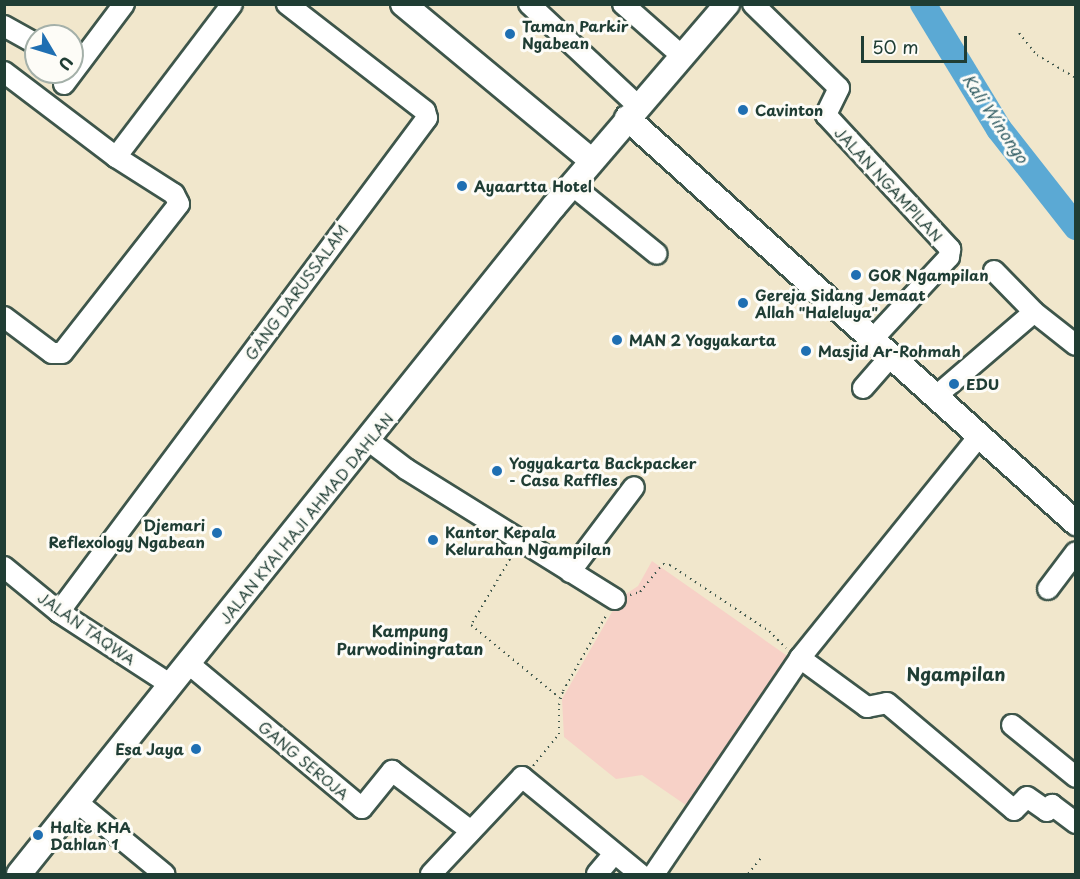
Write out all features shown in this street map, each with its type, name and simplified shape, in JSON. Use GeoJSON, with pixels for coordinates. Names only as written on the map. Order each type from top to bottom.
{"type":"FeatureCollection","features":[{"type":"Feature","properties":{"kind":"main road"},"geometry":{"type":"LineString","coordinates":[[403,4],[591,160]]}},
{"type":"Feature","properties":{"kind":"main road","name":"JALAN KYAI HAJI AHMAD DAHLAN"},"geometry":{"type":"LineString","coordinates":[[19,874],[591,160],[727,4]]}},
{"type":"Feature","properties":{"kind":"main road"},"geometry":{"type":"LineString","coordinates":[[633,112],[890,357],[1076,523]]}},
{"type":"Feature","properties":{"kind":"street"},"geometry":{"type":"LineString","coordinates":[[84,57],[124,4]]}},
{"type":"Feature","properties":{"kind":"street"},"geometry":{"type":"LineString","coordinates":[[116,157],[232,4]]}},
{"type":"Feature","properties":{"kind":"street","name":"GANG DARUSSALAM"},"geometry":{"type":"LineString","coordinates":[[59,612],[427,118],[425,111],[287,4]]}},
{"type":"Feature","properties":{"kind":"street"},"geometry":{"type":"LineString","coordinates":[[529,4],[633,112]]}},
{"type":"Feature","properties":{"kind":"street"},"geometry":{"type":"LineString","coordinates":[[622,4],[682,56]]}},
{"type":"Feature","properties":{"kind":"street","name":"JALAN NGAMPILAN"},"geometry":{"type":"LineString","coordinates":[[753,4],[839,88],[826,115],[950,249],[949,257],[872,340]]}},
{"type":"Feature","properties":{"kind":"street"},"geometry":{"type":"LineString","coordinates":[[4,26],[24,37]]}},
{"type":"Feature","properties":{"kind":"street"},"geometry":{"type":"LineString","coordinates":[[4,72],[116,157],[174,194],[178,204],[62,353],[52,353],[4,317]]}},
{"type":"Feature","properties":{"kind":"street"},"geometry":{"type":"LineString","coordinates":[[572,185],[657,254]]}},
{"type":"Feature","properties":{"kind":"street"},"geometry":{"type":"LineString","coordinates":[[994,271],[1034,312],[1076,345]]}},
{"type":"Feature","properties":{"kind":"street"},"geometry":{"type":"LineString","coordinates":[[935,397],[1034,312]]}},
{"type":"Feature","properties":{"kind":"street"},"geometry":{"type":"LineString","coordinates":[[863,388],[890,357]]}},
{"type":"Feature","properties":{"kind":"street"},"geometry":{"type":"LineString","coordinates":[[654,874],[800,658],[979,436]]}},
{"type":"Feature","properties":{"kind":"street"},"geometry":{"type":"LineString","coordinates":[[368,440],[520,541],[615,599]]}},
{"type":"Feature","properties":{"kind":"street"},"geometry":{"type":"LineString","coordinates":[[570,572],[634,487]]}},
{"type":"Feature","properties":{"kind":"street"},"geometry":{"type":"LineString","coordinates":[[1048,589],[1076,552]]}},
{"type":"Feature","properties":{"kind":"street","name":"JALAN TAQWA"},"geometry":{"type":"LineString","coordinates":[[4,567],[59,612],[171,685]]}},
{"type":"Feature","properties":{"kind":"street"},"geometry":{"type":"LineString","coordinates":[[800,658],[867,707],[887,703],[1014,810],[1027,797],[1047,811],[1052,805],[1076,823]]}},
{"type":"Feature","properties":{"kind":"street","name":"GANG SEROJA"},"geometry":{"type":"LineString","coordinates":[[189,664],[362,808],[392,771],[471,831]]}},
{"type":"Feature","properties":{"kind":"street"},"geometry":{"type":"LineString","coordinates":[[1012,724],[1076,777]]}},
{"type":"Feature","properties":{"kind":"street"},"geometry":{"type":"LineString","coordinates":[[441,871],[471,831],[522,777],[640,874]]}},
{"type":"Feature","properties":{"kind":"street"},"geometry":{"type":"LineString","coordinates":[[78,803],[164,874]]}},
{"type":"Feature","properties":{"kind":"street"},"geometry":{"type":"LineString","coordinates":[[597,874],[614,854]]}},
{"type":"Feature","properties":{"kind":"path"},"geometry":{"type":"LineString","coordinates":[[1019,33],[1037,56],[1076,78]]}},
{"type":"Feature","properties":{"kind":"path"},"geometry":{"type":"LineString","coordinates":[[520,541],[471,625],[560,698]]}},
{"type":"Feature","properties":{"kind":"path"},"geometry":{"type":"LineString","coordinates":[[522,777],[559,734],[560,698],[615,599],[640,592],[663,564],[670,564],[751,619],[800,658]]}},
{"type":"Feature","properties":{"kind":"path"},"geometry":{"type":"LineString","coordinates":[[748,874],[762,857]]}},
{"type":"Feature","properties":{"kind":"shaded area"},"geometry":{"type":"Polygon","coordinates":[[[652,561],[796,662],[693,810],[642,775],[616,779],[564,737],[562,699],[620,598],[638,586],[652,561]]]}},
{"type":"Feature","properties":{"kind":"waterway","name":"Kali Winongo"},"geometry":{"type":"LineString","coordinates":[[923,4],[999,129],[1076,227]]}},
{"type":"Feature","properties":{"kind":"place","name":"Taman Parkir Ngabean"},"geometry":{"type":"Point","coordinates":[510,34]}},
{"type":"Feature","properties":{"kind":"place","name":"Cavinton"},"geometry":{"type":"Point","coordinates":[743,110]}},
{"type":"Feature","properties":{"kind":"place","name":"Ayaartta Hotel"},"geometry":{"type":"Point","coordinates":[462,186]}},
{"type":"Feature","properties":{"kind":"place","name":"GOR Ngampilan"},"geometry":{"type":"Point","coordinates":[856,275]}},
{"type":"Feature","properties":{"kind":"place","name":"Gereja Sidang Jemaat Allah \"Haleluya\""},"geometry":{"type":"Point","coordinates":[743,303]}},
{"type":"Feature","properties":{"kind":"place","name":"MAN 2 Yogyakarta"},"geometry":{"type":"Point","coordinates":[617,340]}},
{"type":"Feature","properties":{"kind":"place","name":"Masjid Ar-Rohmah"},"geometry":{"type":"Point","coordinates":[806,351]}},
{"type":"Feature","properties":{"kind":"place","name":"EDU"},"geometry":{"type":"Point","coordinates":[954,384]}},
{"type":"Feature","properties":{"kind":"place","name":"Yogyakarta Backpacker - Casa Raffles"},"geometry":{"type":"Point","coordinates":[497,471]}},
{"type":"Feature","properties":{"kind":"place","name":"Djemari Reflexology Ngabean"},"geometry":{"type":"Point","coordinates":[217,533]}},
{"type":"Feature","properties":{"kind":"place","name":"Kantor Kepala Kelurahan Ngampilan"},"geometry":{"type":"Point","coordinates":[433,540]}},
{"type":"Feature","properties":{"kind":"place","name":"Esa Jaya"},"geometry":{"type":"Point","coordinates":[196,749]}},
{"type":"Feature","properties":{"kind":"place","name":"Halte KHA Dahlan 1"},"geometry":{"type":"Point","coordinates":[38,835]}},
{"type":"Feature","properties":{"kind":"district","name":"Kampung Purwodiningratan"},"geometry":{"type":"Point","coordinates":[410,639]}},
{"type":"Feature","properties":{"kind":"district","name":"Ngampilan"},"geometry":{"type":"Point","coordinates":[956,674]}}]}
